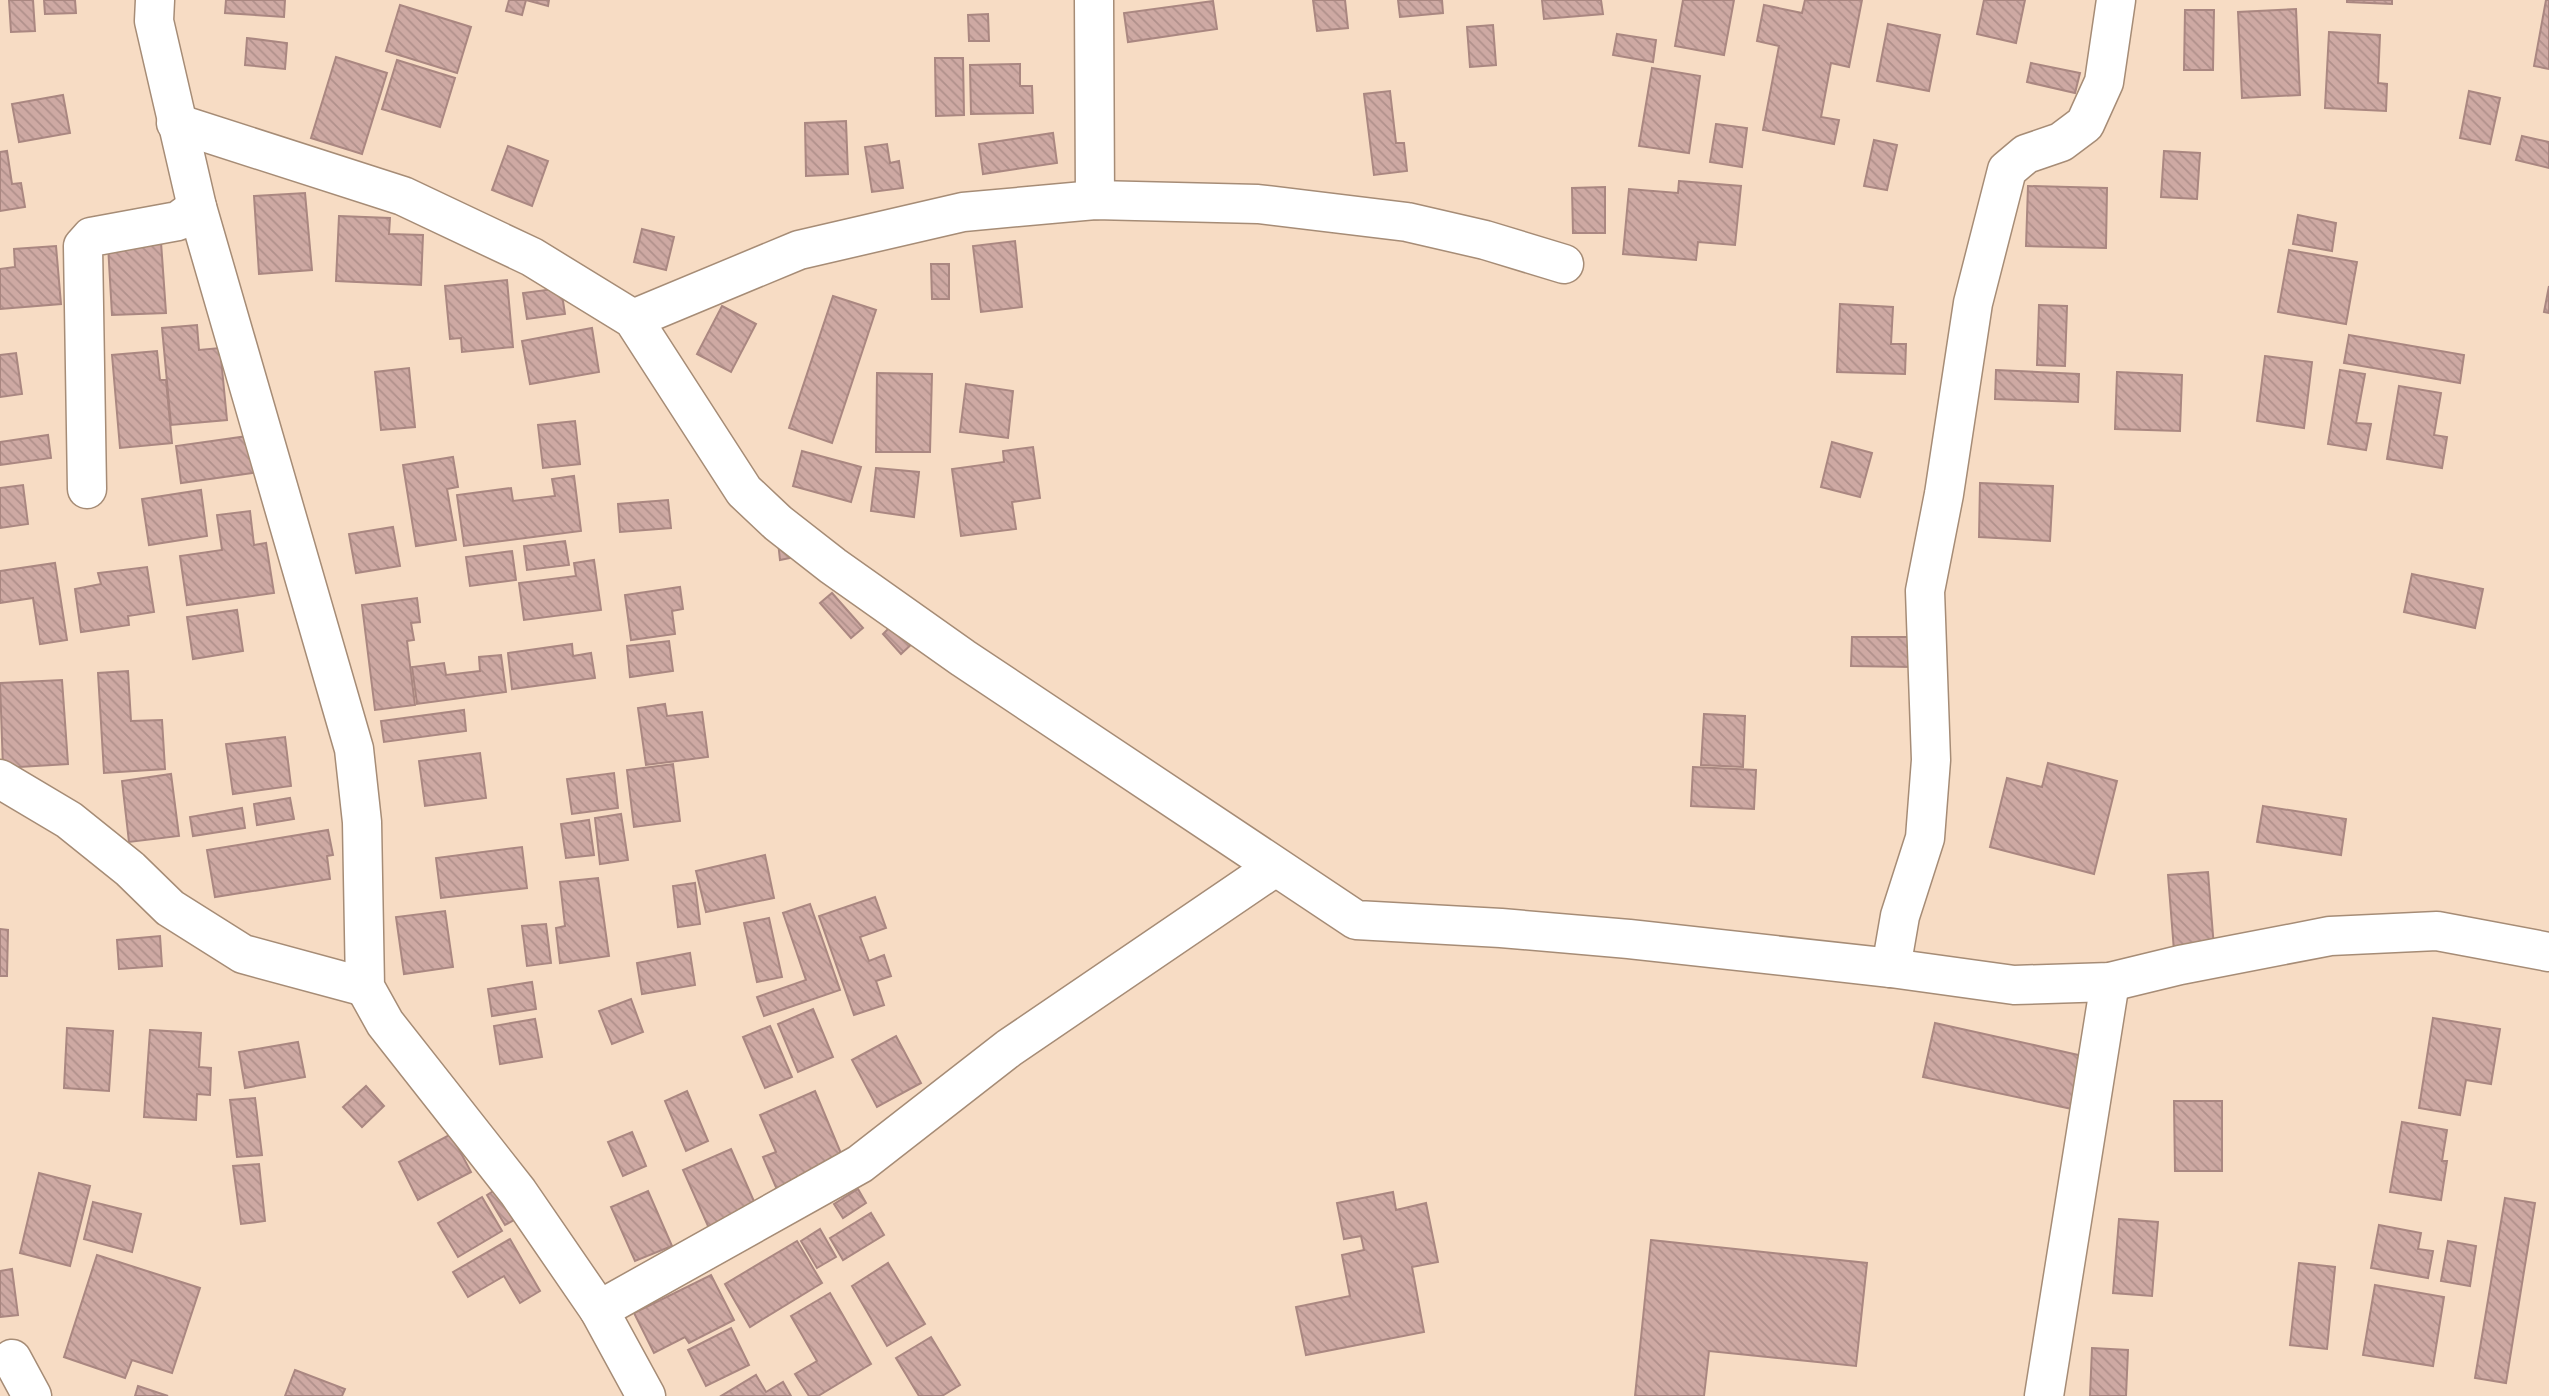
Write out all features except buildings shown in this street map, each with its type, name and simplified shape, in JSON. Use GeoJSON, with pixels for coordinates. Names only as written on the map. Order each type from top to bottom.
{"type":"FeatureCollection","features":[{"type":"Feature","properties":{"kind":"street"},"geometry":{"type":"LineString","coordinates":[[155,0],[155,21],[197,207],[354,749],[362,822],[365,987],[385,1023],[518,1192],[599,1310],[646,1396]]}},
{"type":"Feature","properties":{"kind":"street"},"geometry":{"type":"LineString","coordinates":[[1094,0],[1095,200]]}},
{"type":"Feature","properties":{"kind":"street"},"geometry":{"type":"LineString","coordinates":[[1891,968],[1900,916],[1925,838],[1931,760],[1925,591],[1944,494],[1973,303],[2007,170],[2026,154],[2061,142],[2085,124],[2105,82],[2116,0]]}},
{"type":"Feature","properties":{"kind":"street"},"geometry":{"type":"LineString","coordinates":[[176,123],[403,195],[532,257],[633,318],[744,491],[778,523],[963,658],[1356,920],[1527,930],[1891,968],[2014,985],[2110,982],[2180,964],[2330,936],[2437,931],[2549,953]]}},
{"type":"Feature","properties":{"kind":"street"},"geometry":{"type":"LineString","coordinates":[[633,318],[799,250],[963,212],[1095,200],[1258,204],[1407,222],[1485,240],[1564,264]]}},
{"type":"Feature","properties":{"kind":"street"},"geometry":{"type":"LineString","coordinates":[[87,489],[83,246],[90,237],[178,221],[197,207]]}},
{"type":"Feature","properties":{"kind":"street"},"geometry":{"type":"LineString","coordinates":[[0,779],[69,820],[130,869],[170,908],[243,954],[365,987]]}},
{"type":"Feature","properties":{"kind":"street"},"geometry":{"type":"LineString","coordinates":[[599,1310],[860,1164],[1009,1048],[1275,867]]}},
{"type":"Feature","properties":{"kind":"street"},"geometry":{"type":"LineString","coordinates":[[2045,1396],[2110,982]]}},
{"type":"Feature","properties":{"kind":"street"},"geometry":{"type":"LineString","coordinates":[[12,1359],[32,1396]]}}]}
